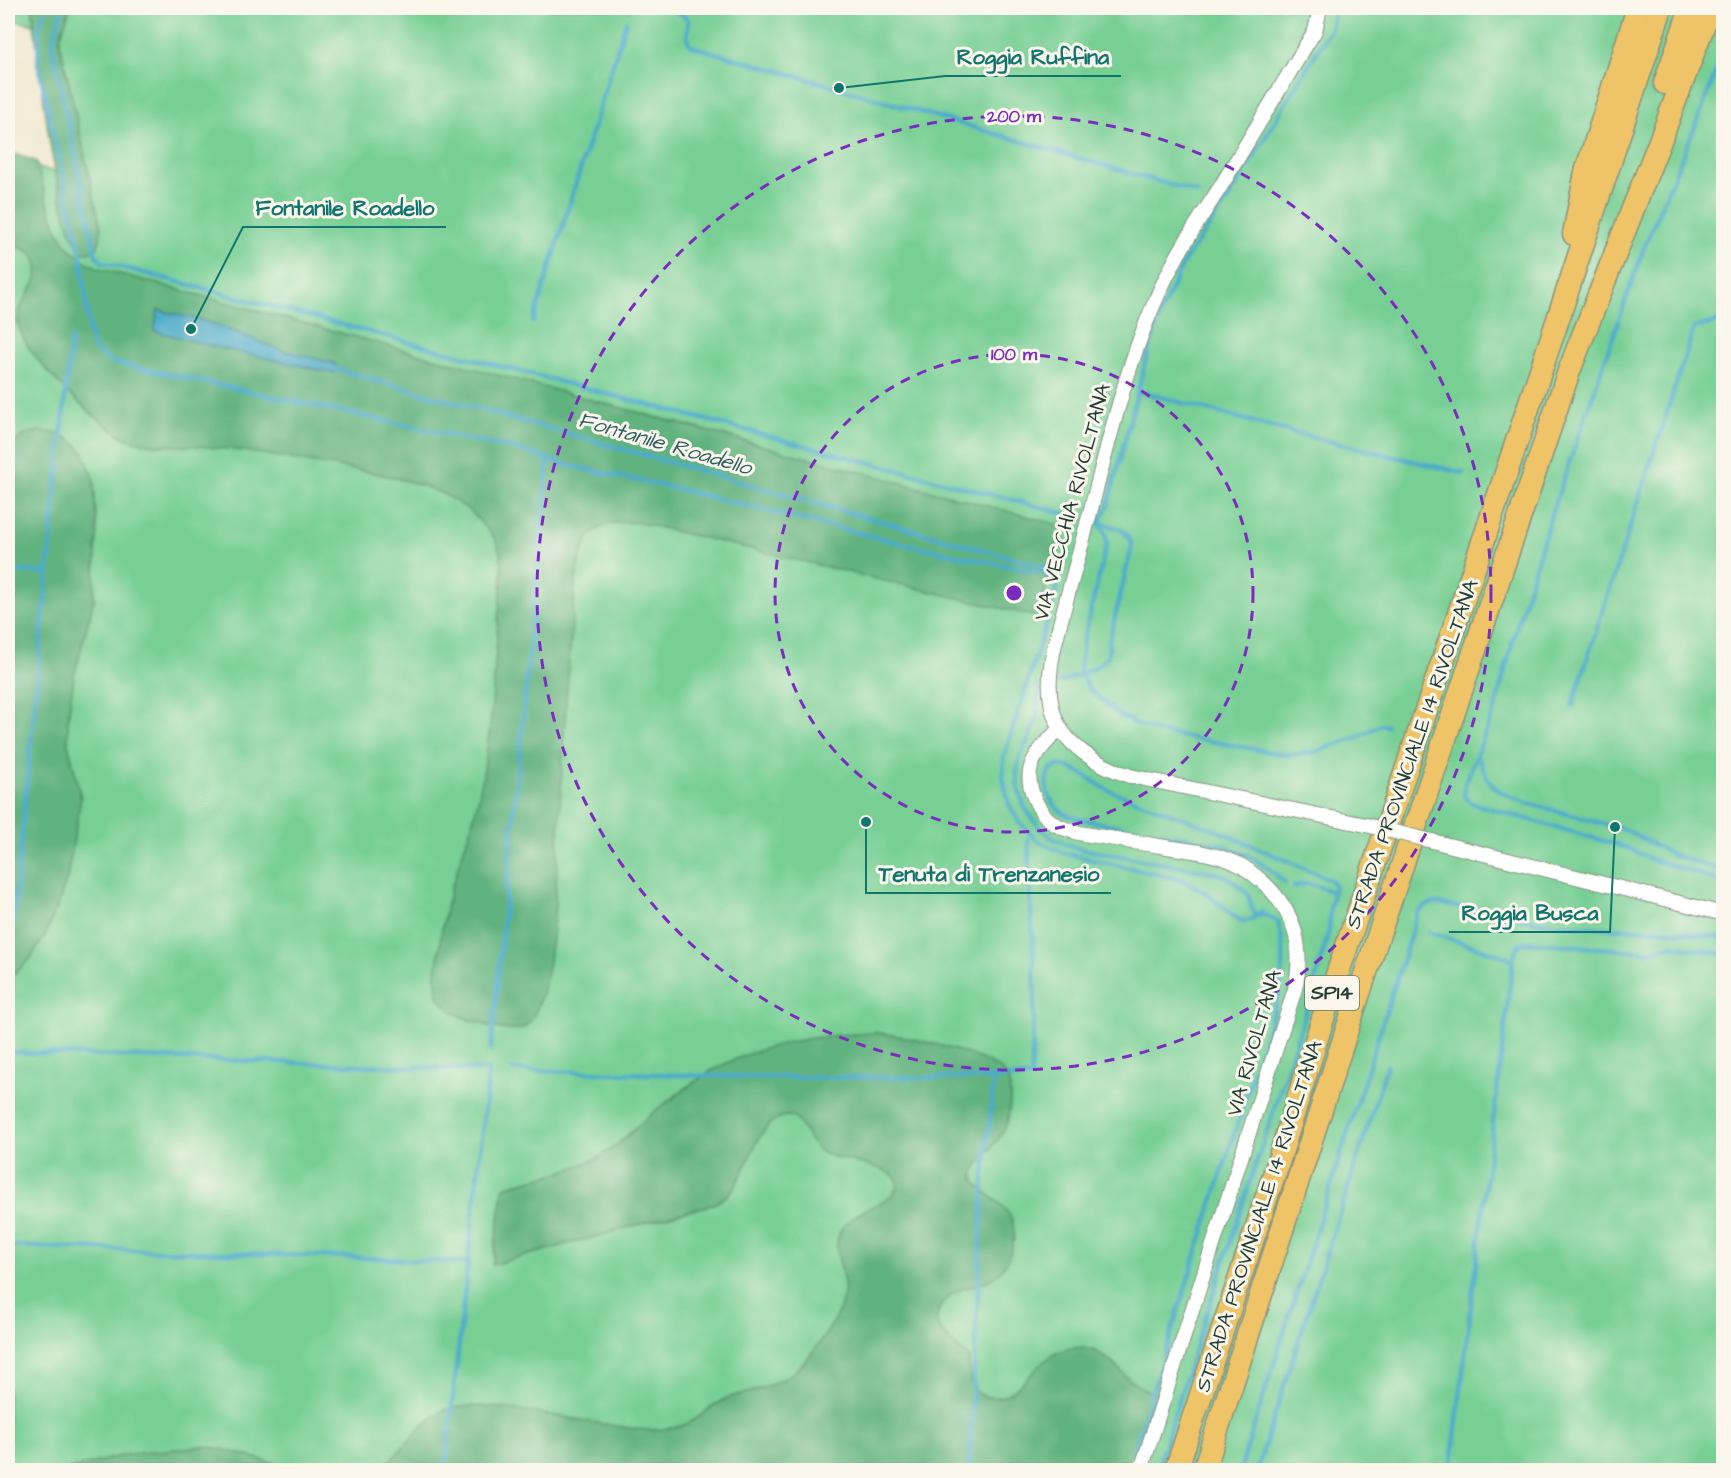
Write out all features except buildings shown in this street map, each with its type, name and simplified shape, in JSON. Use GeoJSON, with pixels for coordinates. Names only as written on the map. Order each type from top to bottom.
{"type":"FeatureCollection","features":[{"type":"Feature","properties":{"kind":"highway"},"geometry":{"type":"LineString","coordinates":[[1554,332],[1586,172],[1638,8]]}},
{"type":"Feature","properties":{"kind":"highway"},"geometry":{"type":"LineString","coordinates":[[1554,332],[1661,8]]}},
{"type":"Feature","properties":{"kind":"highway"},"geometry":{"type":"LineString","coordinates":[[1575,355],[1635,171],[1692,8]]}},
{"type":"Feature","properties":{"kind":"highway"},"geometry":{"type":"LineString","coordinates":[[1575,355],[1710,8]]}},
{"type":"Feature","properties":{"kind":"highway","name":"STRADA PROVINCIALE 14 RIVOLTANA"},"geometry":{"type":"LineString","coordinates":[[1176,1470],[1278,1163],[1329,999],[1554,332]]}},
{"type":"Feature","properties":{"kind":"highway","name":"STRADA PROVINCIALE 14 RIVOLTANA"},"geometry":{"type":"LineString","coordinates":[[1204,1470],[1354,1008],[1575,355]]}},
{"type":"Feature","properties":{"kind":"street","name":"VIA VECCHIA RIVOLTANA"},"geometry":{"type":"LineString","coordinates":[[1320,8],[1315,31],[1178,256],[1150,314],[1133,361],[1051,662],[1049,688],[1053,712],[1060,728],[1067,738],[1081,750],[1099,763],[1119,772],[1366,825],[1724,914]]}},
{"type":"Feature","properties":{"kind":"street","name":"VIA RIVOLTANA"},"geometry":{"type":"LineString","coordinates":[[1060,728],[1038,753],[1030,770],[1032,791],[1039,807],[1048,819],[1058,827],[1074,832],[1210,854],[1235,862],[1248,869],[1280,900],[1292,922],[1298,949],[1297,975],[1292,998],[1141,1470]]}},
{"type":"Feature","properties":{"kind":"green space"},"geometry":{"type":"Polygon","coordinates":[[[8,8],[33,8],[34,25],[8,19],[8,8]]]}},
{"type":"Feature","properties":{"kind":"green space"},"geometry":{"type":"Polygon","coordinates":[[[33,8],[70,8],[60,44],[101,228],[97,249],[85,253],[75,240],[57,183],[50,147],[33,8]]]}},
{"type":"Feature","properties":{"kind":"green space"},"geometry":{"type":"Polygon","coordinates":[[[62,8],[1723,8],[1723,1470],[8,1470],[8,162],[62,173],[50,64],[62,8]]]}},
{"type":"Feature","properties":{"kind":"green space"},"geometry":{"type":"Polygon","coordinates":[[[8,152],[36,161],[58,231],[76,255],[98,268],[1063,526],[1038,617],[636,522],[614,523],[598,529],[583,550],[575,590],[564,727],[555,907],[545,982],[535,1014],[530,1022],[520,1029],[502,1029],[468,1019],[453,1012],[442,1001],[438,995],[436,973],[446,907],[475,812],[486,759],[502,584],[501,557],[495,540],[466,508],[451,498],[414,483],[373,473],[249,452],[200,446],[145,444],[124,437],[94,416],[43,366],[21,333],[19,312],[34,284],[38,270],[34,258],[28,251],[8,246],[8,152]]]}},
{"type":"Feature","properties":{"kind":"green space"},"geometry":{"type":"Polygon","coordinates":[[[8,393],[11,445],[24,435],[38,431],[58,433],[74,442],[83,452],[94,480],[97,533],[94,600],[74,676],[68,719],[68,743],[81,798],[67,878],[45,936],[30,959],[8,977],[8,393]]]}},
{"type":"Feature","properties":{"kind":"green space"},"geometry":{"type":"Polygon","coordinates":[[[882,1033],[967,1053],[997,1067],[1006,1075],[1010,1086],[1010,1102],[1005,1128],[974,1173],[979,1186],[1008,1212],[1014,1233],[1013,1245],[999,1273],[986,1282],[951,1295],[940,1308],[937,1319],[944,1334],[969,1358],[970,1381],[977,1393],[991,1397],[1003,1396],[1014,1390],[1044,1362],[1067,1349],[1083,1348],[1097,1352],[1138,1386],[1149,1391],[1164,1392],[1147,1454],[1099,1470],[378,1470],[395,1456],[427,1422],[452,1408],[496,1407],[631,1428],[665,1429],[691,1422],[725,1399],[766,1387],[796,1370],[814,1351],[842,1303],[844,1286],[837,1245],[842,1228],[858,1214],[891,1196],[897,1184],[893,1175],[875,1167],[823,1153],[814,1145],[794,1117],[783,1116],[764,1131],[733,1189],[714,1204],[492,1265],[504,1187],[570,1169],[601,1156],[685,1089],[711,1071],[732,1061],[794,1041],[837,1035],[882,1033]]]}},
{"type":"Feature","properties":{"kind":"green space"},"geometry":{"type":"Polygon","coordinates":[[[203,1446],[227,1450],[297,1470],[65,1470],[129,1454],[203,1446]]]}},
{"type":"Feature","properties":{"kind":"water"},"geometry":{"type":"Polygon","coordinates":[[[158,310],[205,321],[284,351],[334,363],[336,367],[334,373],[154,331],[158,310]]]}},
{"type":"Feature","properties":{"kind":"waterway"},"geometry":{"type":"LineString","coordinates":[[46,8],[39,26],[38,63],[81,256],[90,336],[95,350],[112,362],[520,450],[566,465],[1053,577],[1057,586],[1055,596],[1004,756],[1003,777],[1009,804],[1019,822],[1039,842],[1064,853],[1183,880],[1205,892],[1240,920],[1250,920],[1262,911]]}},
{"type":"Feature","properties":{"kind":"waterway"},"geometry":{"type":"LineString","coordinates":[[62,8],[52,45],[96,255],[102,262],[1082,518]]}},
{"type":"Feature","properties":{"kind":"waterway"},"geometry":{"type":"LineString","coordinates":[[1099,523],[1108,505],[1160,314],[1184,261],[1227,201],[1331,28],[1335,8]]}},
{"type":"Feature","properties":{"kind":"waterway"},"geometry":{"type":"LineString","coordinates":[[672,10],[686,18],[687,35],[691,46],[1198,193]]}},
{"type":"Feature","properties":{"kind":"waterway"},"geometry":{"type":"LineString","coordinates":[[533,322],[626,22]]}},
{"type":"Feature","properties":{"kind":"waterway"},"geometry":{"type":"LineString","coordinates":[[1724,50],[1699,117],[1645,245],[1551,515],[1516,629],[1495,709],[1465,784],[1464,796],[1471,803],[1625,847],[1651,859],[1724,882]]}},
{"type":"Feature","properties":{"kind":"waterway"},"geometry":{"type":"LineString","coordinates":[[1572,706],[1694,328],[1724,320]]}},
{"type":"Feature","properties":{"kind":"waterway"},"geometry":{"type":"LineString","coordinates":[[8,962],[71,339]]}},
{"type":"Feature","properties":{"kind":"waterway","name":"Fontanile Roadello"},"geometry":{"type":"LineString","coordinates":[[332,368],[1062,572]]}},
{"type":"Feature","properties":{"kind":"waterway"},"geometry":{"type":"LineString","coordinates":[[1138,391],[1299,434],[1463,473]]}},
{"type":"Feature","properties":{"kind":"waterway"},"geometry":{"type":"LineString","coordinates":[[491,1049],[548,459]]}},
{"type":"Feature","properties":{"kind":"waterway"},"geometry":{"type":"LineString","coordinates":[[1099,523],[1105,532],[1107,543],[1083,642],[1080,668],[1081,675],[1090,690],[1118,714],[1158,732],[1287,755],[1316,752],[1355,738],[1381,725],[1387,726]]}},
{"type":"Feature","properties":{"kind":"waterway"},"geometry":{"type":"LineString","coordinates":[[1059,682],[1095,667],[1108,655],[1109,642],[1132,546],[1123,531],[1099,523]]}},
{"type":"Feature","properties":{"kind":"waterway"},"geometry":{"type":"LineString","coordinates":[[8,570],[48,573]]}},
{"type":"Feature","properties":{"kind":"waterway"},"geometry":{"type":"LineString","coordinates":[[1039,685],[1036,718],[1021,754],[1017,770],[1017,784],[1024,806],[1042,830],[1052,838],[1076,848],[1216,873],[1229,878],[1248,894],[1253,911],[1259,916],[1266,915],[1278,922],[1282,941],[1283,968],[1278,996],[1134,1450]]}},
{"type":"Feature","properties":{"kind":"waterway"},"geometry":{"type":"LineString","coordinates":[[1479,759],[1486,776],[1495,788],[1509,796],[1626,830],[1673,855],[1724,871]]}},
{"type":"Feature","properties":{"kind":"waterway"},"geometry":{"type":"LineString","coordinates":[[1157,1470],[1306,1012],[1329,931],[1330,907],[1335,887],[1331,880],[1221,832],[1108,790],[1067,767],[1058,766],[1051,769],[1048,774],[1046,781],[1049,796],[1058,809],[1067,815],[1218,844],[1254,859],[1285,883]]}},
{"type":"Feature","properties":{"kind":"waterway"},"geometry":{"type":"LineString","coordinates":[[512,1070],[754,1077],[1031,1077],[1035,990],[1028,839]]}},
{"type":"Feature","properties":{"kind":"waterway"},"geometry":{"type":"LineString","coordinates":[[1294,887],[1309,884],[1333,892]]}},
{"type":"Feature","properties":{"kind":"waterway"},"geometry":{"type":"LineString","coordinates":[[1240,1470],[1418,912],[1434,903],[1553,924],[1662,930],[1724,938]]}},
{"type":"Feature","properties":{"kind":"waterway"},"geometry":{"type":"LineString","coordinates":[[1428,932],[1513,959]]}},
{"type":"Feature","properties":{"kind":"waterway"},"geometry":{"type":"LineString","coordinates":[[1451,1470],[1513,959],[1519,944],[1526,942],[1647,952],[1671,945],[1724,954]]}},
{"type":"Feature","properties":{"kind":"waterway"},"geometry":{"type":"LineString","coordinates":[[8,1052],[489,1070],[445,1470]]}},
{"type":"Feature","properties":{"kind":"waterway"},"geometry":{"type":"LineString","coordinates":[[1257,1470],[1387,1066]]}},
{"type":"Feature","properties":{"kind":"waterway"},"geometry":{"type":"LineString","coordinates":[[969,1470],[984,1174],[994,1078]]}},
{"type":"Feature","properties":{"kind":"waterway"},"geometry":{"type":"LineString","coordinates":[[8,1246],[469,1263]]}},
{"type":"Feature","properties":{"kind":"place","name":"Roggia Ruffina"},"geometry":{"type":"Point","coordinates":[839,88]}},
{"type":"Feature","properties":{"kind":"place","name":"Fontanile Roadello"},"geometry":{"type":"Point","coordinates":[191,329]}},
{"type":"Feature","properties":{"kind":"place","name":"Tenuta di Trenzanesio"},"geometry":{"type":"Point","coordinates":[866,822]}},
{"type":"Feature","properties":{"kind":"place","name":"Roggia Busca"},"geometry":{"type":"Point","coordinates":[1615,827]}}]}
